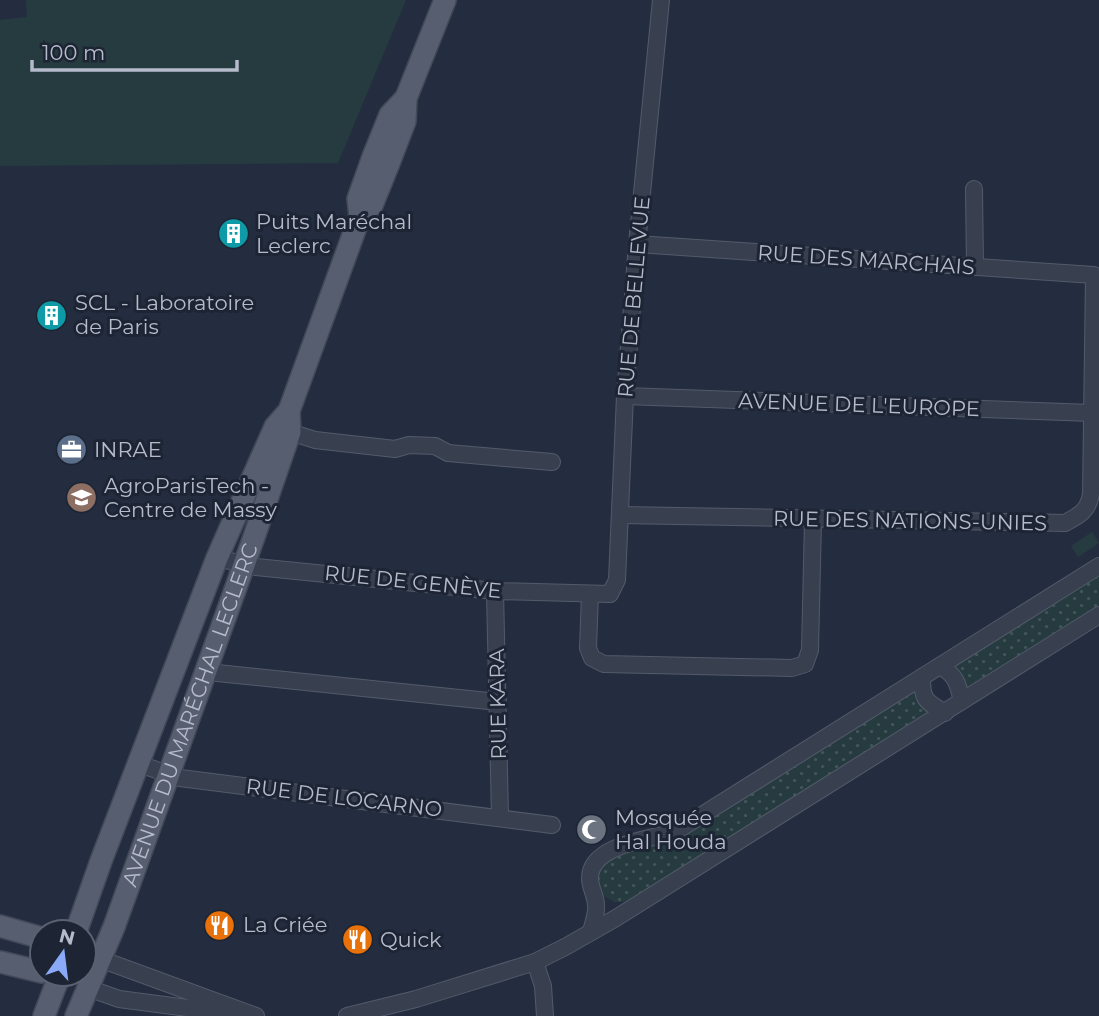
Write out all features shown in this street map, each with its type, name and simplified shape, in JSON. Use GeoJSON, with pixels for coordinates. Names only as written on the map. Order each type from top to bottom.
{"type":"FeatureCollection","features":[{"type":"Feature","properties":{"kind":"main road","name":"AVENUE DU MARÉCHAL LECLERC"},"geometry":{"type":"LineString","coordinates":[[98,942],[169,775],[244,565],[289,422],[360,216],[358,199],[373,157],[390,115],[406,98],[445,0]]}},
{"type":"Feature","properties":{"kind":"main road","name":"AVENUE DU MARÉCHAL LECLERC"},"geometry":{"type":"LineString","coordinates":[[81,918],[218,558],[275,427],[289,422]]}},
{"type":"Feature","properties":{"kind":"main road"},"geometry":{"type":"LineString","coordinates":[[0,926],[28,934]]}},
{"type":"Feature","properties":{"kind":"main road"},"geometry":{"type":"LineString","coordinates":[[0,962],[28,969]]}},
{"type":"Feature","properties":{"kind":"main road"},"geometry":{"type":"LineString","coordinates":[[44,1016],[49,988]]}},
{"type":"Feature","properties":{"kind":"main road","name":"AVENUE DU MARÉCHAL LECLERC"},"geometry":{"type":"LineString","coordinates":[[76,1016],[88,988]]}},
{"type":"Feature","properties":{"kind":"street","name":"RUE DE BELLEVUE"},"geometry":{"type":"LineString","coordinates":[[610,594],[617,580],[625,397],[661,0]]}},
{"type":"Feature","properties":{"kind":"street"},"geometry":{"type":"LineString","coordinates":[[974,189],[975,267]]}},
{"type":"Feature","properties":{"kind":"street","name":"RUE DES MARCHAIS"},"geometry":{"type":"LineString","coordinates":[[637,244],[1094,275]]}},
{"type":"Feature","properties":{"kind":"street","name":"RUE DES NATIONS-UNIES"},"geometry":{"type":"LineString","coordinates":[[620,515],[1065,523],[1082,514],[1089,505],[1094,275]]}},
{"type":"Feature","properties":{"kind":"street","name":"AVENUE DE L'EUROPE"},"geometry":{"type":"LineString","coordinates":[[625,397],[1092,413]]}},
{"type":"Feature","properties":{"kind":"street"},"geometry":{"type":"LineString","coordinates":[[289,422],[315,440],[395,449],[409,445],[435,446],[448,453],[552,462]]}},
{"type":"Feature","properties":{"kind":"street"},"geometry":{"type":"LineString","coordinates":[[590,594],[588,648],[592,658],[604,664],[792,668],[805,664],[810,650],[813,520]]}},
{"type":"Feature","properties":{"kind":"street","name":"RUE DE GENÈVE"},"geometry":{"type":"LineString","coordinates":[[218,558],[244,565],[495,591],[610,594]]}},
{"type":"Feature","properties":{"kind":"street"},"geometry":{"type":"LineString","coordinates":[[591,932],[595,917],[590,876],[594,863],[610,850],[675,832],[1099,566]]}},
{"type":"Feature","properties":{"kind":"street","name":"RUE KARA"},"geometry":{"type":"LineString","coordinates":[[495,591],[500,817]]}},
{"type":"Feature","properties":{"kind":"street"},"geometry":{"type":"LineString","coordinates":[[347,1016],[416,999],[535,962],[565,947],[616,918],[1099,615]]}},
{"type":"Feature","properties":{"kind":"street"},"geometry":{"type":"LineString","coordinates":[[940,666],[953,673],[962,701]]}},
{"type":"Feature","properties":{"kind":"street"},"geometry":{"type":"LineString","coordinates":[[206,668],[217,673],[498,702]]}},
{"type":"Feature","properties":{"kind":"street"},"geometry":{"type":"LineString","coordinates":[[922,677],[925,701],[945,713]]}},
{"type":"Feature","properties":{"kind":"street","name":"RUE DE LOCARNO"},"geometry":{"type":"LineString","coordinates":[[139,764],[169,775],[551,825]]}},
{"type":"Feature","properties":{"kind":"street"},"geometry":{"type":"LineString","coordinates":[[594,897],[619,908],[635,906]]}},
{"type":"Feature","properties":{"kind":"street"},"geometry":{"type":"LineString","coordinates":[[594,897],[616,918]]}},
{"type":"Feature","properties":{"kind":"street"},"geometry":{"type":"LineString","coordinates":[[98,958],[256,1016]]}},
{"type":"Feature","properties":{"kind":"street"},"geometry":{"type":"LineString","coordinates":[[535,962],[543,986],[545,1016]]}},
{"type":"Feature","properties":{"kind":"street"},"geometry":{"type":"LineString","coordinates":[[88,988],[119,999],[248,1016]]}},
{"type":"Feature","properties":{"kind":"green space"},"geometry":{"type":"Polygon","coordinates":[[[26,0],[406,0],[338,163],[0,166],[0,20],[27,17],[26,0]]]}},
{"type":"Feature","properties":{"kind":"green space"},"geometry":{"type":"Polygon","coordinates":[[[1092,532],[1099,543],[1078,557],[1071,546],[1092,532]]]}},
{"type":"Feature","properties":{"kind":"green space"},"geometry":{"type":"Polygon","coordinates":[[[1099,572],[1099,605],[966,688],[963,677],[954,666],[1099,572]]]}},
{"type":"Feature","properties":{"kind":"green space"},"geometry":{"type":"Polygon","coordinates":[[[914,691],[919,703],[929,712],[626,902],[615,902],[602,895],[597,881],[600,867],[618,855],[654,844],[914,691]]]}},
{"type":"Feature","properties":{"kind":"place","name":"Puits Maréchal Leclerc"},"geometry":{"type":"Point","coordinates":[233,234]}},
{"type":"Feature","properties":{"kind":"place","name":"SCL - Laboratoire de Paris"},"geometry":{"type":"Point","coordinates":[52,315]}},
{"type":"Feature","properties":{"kind":"place","name":"INRAE"},"geometry":{"type":"Point","coordinates":[71,450]}},
{"type":"Feature","properties":{"kind":"place","name":"AgroParisTech - Centre de Massy"},"geometry":{"type":"Point","coordinates":[81,498]}},
{"type":"Feature","properties":{"kind":"place","name":"Mosquée Hal Houda"},"geometry":{"type":"Point","coordinates":[592,830]}},
{"type":"Feature","properties":{"kind":"place","name":"La Criée"},"geometry":{"type":"Point","coordinates":[220,925]}},
{"type":"Feature","properties":{"kind":"place","name":"Quick"},"geometry":{"type":"Point","coordinates":[357,940]}}]}
